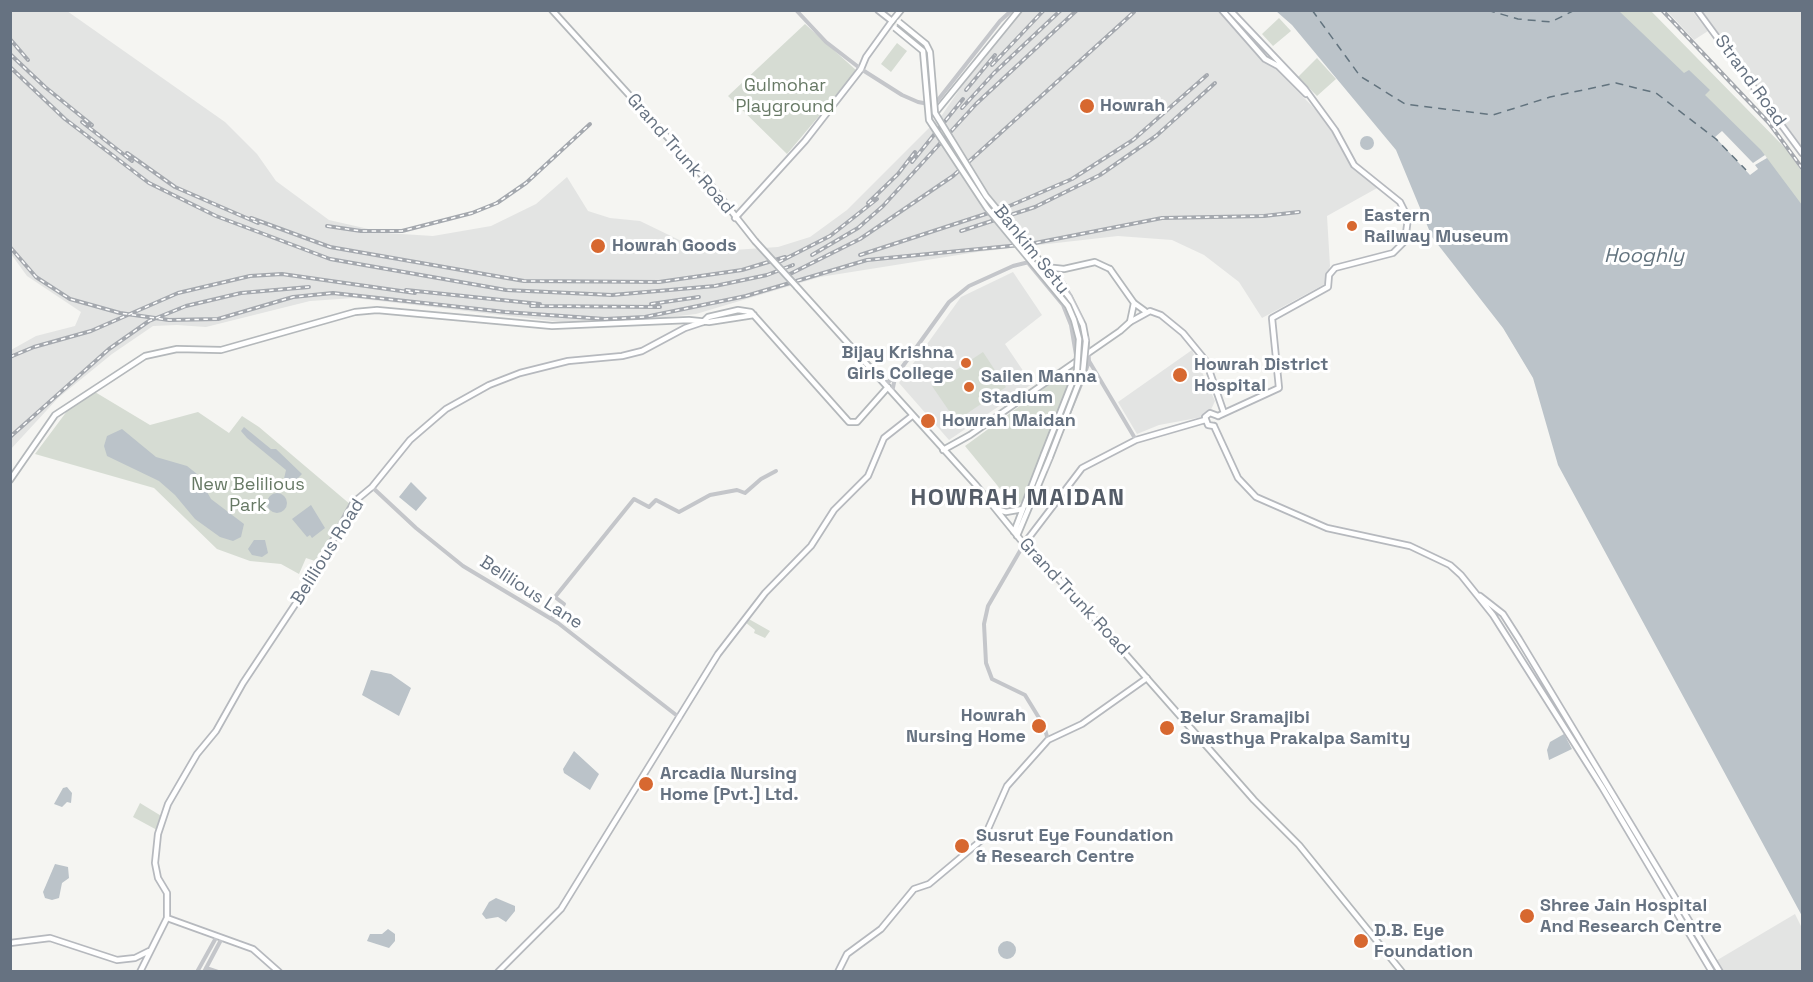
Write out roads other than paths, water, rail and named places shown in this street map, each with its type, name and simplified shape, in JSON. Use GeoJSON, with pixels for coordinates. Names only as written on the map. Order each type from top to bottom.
{"type":"FeatureCollection","features":[{"type":"Feature","properties":{"kind":"main road","name":"Grand Trunk Road"},"geometry":{"type":"LineString","coordinates":[[552,10],[710,184],[735,219],[892,392],[1024,544],[1147,678],[1254,800],[1299,845],[1402,972]]}},
{"type":"Feature","properties":{"kind":"main road"},"geometry":{"type":"LineString","coordinates":[[878,10],[892,21]]}},
{"type":"Feature","properties":{"kind":"main road"},"geometry":{"type":"LineString","coordinates":[[735,219],[805,141],[861,69],[866,57],[901,10]]}},
{"type":"Feature","properties":{"kind":"main road"},"geometry":{"type":"LineString","coordinates":[[935,113],[1019,10]]}},
{"type":"Feature","properties":{"kind":"main road"},"geometry":{"type":"LineString","coordinates":[[1222,10],[1265,59],[1278,66],[1306,94]]}},
{"type":"Feature","properties":{"kind":"main road"},"geometry":{"type":"LineString","coordinates":[[1024,544],[1082,468],[1136,440],[1205,420],[1210,413],[1218,416],[1274,390],[1272,318],[1328,286],[1329,275],[1335,268],[1393,253],[1405,241],[1408,218],[1400,202],[1354,165],[1335,130],[1277,59],[1230,10]]}},
{"type":"Feature","properties":{"kind":"main road","name":"Strand Road"},"geometry":{"type":"LineString","coordinates":[[1697,10],[1803,153]]}},
{"type":"Feature","properties":{"kind":"main road","name":"Bankim Setu"},"geometry":{"type":"LineString","coordinates":[[892,21],[899,22],[926,44],[930,52],[935,113],[986,196],[1070,297],[1083,325],[1086,341],[1083,372],[1046,470],[1016,534]]}},
{"type":"Feature","properties":{"kind":"main road","name":"Bankim Setu"},"geometry":{"type":"LineString","coordinates":[[892,21],[895,28],[912,39],[923,51],[926,111],[929,120],[987,208],[1068,306],[1079,339],[1077,370],[1023,509],[1016,534]]}},
{"type":"Feature","properties":{"kind":"main road"},"geometry":{"type":"LineString","coordinates":[[1045,267],[1064,270],[1095,262],[1110,269],[1134,303],[1145,312]]}},
{"type":"Feature","properties":{"kind":"main road"},"geometry":{"type":"LineString","coordinates":[[1130,322],[1134,303]]}},
{"type":"Feature","properties":{"kind":"main road"},"geometry":{"type":"LineString","coordinates":[[10,480],[55,415],[145,356],[177,349],[221,350],[355,312],[377,310],[552,326],[689,320],[703,322]]}},
{"type":"Feature","properties":{"kind":"main road","name":"Belilious Road"},"geometry":{"type":"LineString","coordinates":[[167,918],[167,893],[158,878],[154,863],[158,834],[168,804],[197,754],[216,731],[243,683],[317,571],[354,502],[372,487],[410,440],[446,409],[489,385],[520,373],[568,361],[622,357],[642,351],[685,328],[703,322],[708,317],[738,310],[754,315],[849,422],[857,422],[886,386]]}},
{"type":"Feature","properties":{"kind":"main road"},"geometry":{"type":"LineString","coordinates":[[943,450],[970,435],[1145,312],[1155,312],[1168,321],[1183,333],[1203,357],[1224,413]]}},
{"type":"Feature","properties":{"kind":"main road"},"geometry":{"type":"LineString","coordinates":[[498,972],[561,909],[718,654],[765,594],[811,546],[834,510],[868,477],[884,438],[912,416]]}},
{"type":"Feature","properties":{"kind":"main road"},"geometry":{"type":"LineString","coordinates":[[1214,426],[1218,421],[1218,416]]}},
{"type":"Feature","properties":{"kind":"main road"},"geometry":{"type":"LineString","coordinates":[[1205,420],[1208,425],[1214,426]]}},
{"type":"Feature","properties":{"kind":"main road"},"geometry":{"type":"LineString","coordinates":[[1214,426],[1238,478],[1256,497],[1327,528],[1392,541],[1424,551],[1450,565],[1478,594],[1503,614],[1720,972]]}},
{"type":"Feature","properties":{"kind":"main road"},"geometry":{"type":"LineString","coordinates":[[995,509],[1006,512],[1023,509]]}},
{"type":"Feature","properties":{"kind":"main road"},"geometry":{"type":"LineString","coordinates":[[1478,594],[1602,787],[1712,972]]}},
{"type":"Feature","properties":{"kind":"main road"},"geometry":{"type":"LineString","coordinates":[[838,972],[847,954],[881,929],[914,889],[929,884],[984,838],[1007,786],[1048,740],[1082,724],[1147,678]]}},
{"type":"Feature","properties":{"kind":"main road"},"geometry":{"type":"LineString","coordinates":[[140,972],[167,918],[253,950],[279,972]]}},
{"type":"Feature","properties":{"kind":"main road"},"geometry":{"type":"LineString","coordinates":[[10,943],[50,939],[117,960],[135,958],[150,951]]}},
{"type":"Feature","properties":{"kind":"street"},"geometry":{"type":"LineString","coordinates":[[796,10],[826,42],[861,69],[902,95],[918,102],[934,105],[1000,21],[1012,10]]}},
{"type":"Feature","properties":{"kind":"street"},"geometry":{"type":"LineString","coordinates":[[886,386],[895,377],[949,302],[969,286],[991,274],[1041,259],[1064,284],[1080,313],[1089,350],[1089,361],[1058,447],[1046,470]]}},
{"type":"Feature","properties":{"kind":"street"},"geometry":{"type":"LineString","coordinates":[[1029,264],[1064,305],[1071,324],[1076,361],[1089,361]]}},
{"type":"Feature","properties":{"kind":"street"},"geometry":{"type":"LineString","coordinates":[[1089,361],[1136,440]]}},
{"type":"Feature","properties":{"kind":"street"},"geometry":{"type":"LineString","coordinates":[[892,392],[895,377]]}},
{"type":"Feature","properties":{"kind":"street"},"geometry":{"type":"LineString","coordinates":[[551,619],[564,604],[555,597],[634,499],[649,507],[656,500],[679,512],[710,495],[737,490],[746,493],[761,479],[776,471]]}},
{"type":"Feature","properties":{"kind":"street","name":"Belilious Lane"},"geometry":{"type":"LineString","coordinates":[[372,487],[463,566],[551,619],[680,718]]}},
{"type":"Feature","properties":{"kind":"street"},"geometry":{"type":"LineString","coordinates":[[1024,544],[988,606],[984,624],[986,663],[992,679],[1025,695],[1044,726],[1048,740]]}},
{"type":"Feature","properties":{"kind":"street"},"geometry":{"type":"LineString","coordinates":[[218,972],[205,970],[220,937]]}},
{"type":"Feature","properties":{"kind":"street"},"geometry":{"type":"LineString","coordinates":[[197,972],[220,937]]}},
{"type":"Feature","properties":{"kind":"water","name":"Hooghly"},"geometry":{"type":"Polygon","coordinates":[[[1276,11],[1619,11],[1684,73],[1689,70],[1710,90],[1705,95],[1761,150],[1802,205],[1802,916],[1558,465],[1533,378],[1503,328],[1432,237],[1396,150],[1292,25],[1276,11]]]}},
{"type":"Feature","properties":{"kind":"water"},"geometry":{"type":"Polygon","coordinates":[[[1367,136],[1372,138],[1374,143],[1372,148],[1367,150],[1362,148],[1360,143],[1362,138],[1367,136]]]}},
{"type":"Feature","properties":{"kind":"water"},"geometry":{"type":"Polygon","coordinates":[[[244,427],[271,449],[276,449],[302,474],[289,487],[283,483],[286,470],[247,438],[241,431],[244,427]]]}},
{"type":"Feature","properties":{"kind":"water"},"geometry":{"type":"Polygon","coordinates":[[[122,429],[156,457],[187,466],[197,474],[211,499],[244,524],[241,537],[233,541],[220,537],[195,519],[175,495],[159,481],[107,456],[104,446],[107,436],[122,429]]]}},
{"type":"Feature","properties":{"kind":"water"},"geometry":{"type":"Polygon","coordinates":[[[411,482],[427,498],[416,511],[399,497],[411,482]]]}},
{"type":"Feature","properties":{"kind":"water"},"geometry":{"type":"Polygon","coordinates":[[[273,493],[281,493],[287,499],[287,507],[281,513],[273,513],[267,507],[267,499],[273,493]]]}},
{"type":"Feature","properties":{"kind":"water"},"geometry":{"type":"Polygon","coordinates":[[[311,505],[325,528],[312,538],[310,535],[307,537],[292,519],[311,505]]]}},
{"type":"Feature","properties":{"kind":"water"},"geometry":{"type":"Polygon","coordinates":[[[254,540],[265,540],[268,553],[262,557],[252,555],[248,549],[254,540]]]}},
{"type":"Feature","properties":{"kind":"water"},"geometry":{"type":"Polygon","coordinates":[[[371,670],[391,674],[411,688],[399,716],[362,695],[371,670]]]}},
{"type":"Feature","properties":{"kind":"water"},"geometry":{"type":"Polygon","coordinates":[[[1564,734],[1572,749],[1549,760],[1547,750],[1550,742],[1564,734]]]}},
{"type":"Feature","properties":{"kind":"water"},"geometry":{"type":"Polygon","coordinates":[[[574,751],[599,774],[590,790],[564,773],[563,769],[574,751]]]}},
{"type":"Feature","properties":{"kind":"water"},"geometry":{"type":"Polygon","coordinates":[[[67,787],[72,793],[71,803],[67,802],[62,807],[54,804],[63,788],[67,787]]]}},
{"type":"Feature","properties":{"kind":"water"},"geometry":{"type":"Polygon","coordinates":[[[55,864],[68,867],[69,878],[62,883],[59,898],[52,900],[45,898],[43,892],[55,864]]]}},
{"type":"Feature","properties":{"kind":"water"},"geometry":{"type":"Polygon","coordinates":[[[496,898],[515,906],[515,911],[506,922],[498,917],[486,919],[482,914],[489,902],[496,898]]]}},
{"type":"Feature","properties":{"kind":"water"},"geometry":{"type":"Polygon","coordinates":[[[388,929],[395,934],[395,941],[389,948],[367,941],[370,934],[382,934],[388,929]]]}},
{"type":"Feature","properties":{"kind":"water"},"geometry":{"type":"Polygon","coordinates":[[[1007,941],[1013,944],[1016,950],[1013,956],[1007,959],[1001,956],[998,950],[1001,944],[1007,941]]]}},
{"type":"Feature","properties":{"kind":"railway"},"geometry":{"type":"LineString","coordinates":[[992,65],[1044,10]]}},
{"type":"Feature","properties":{"kind":"railway"},"geometry":{"type":"LineString","coordinates":[[962,108],[994,73],[1061,10]]}},
{"type":"Feature","properties":{"kind":"railway"},"geometry":{"type":"LineString","coordinates":[[812,255],[858,228],[883,206],[976,104],[1077,10]]}},
{"type":"Feature","properties":{"kind":"railway"},"geometry":{"type":"LineString","coordinates":[[1662,10],[1769,123],[1802,168]]}},
{"type":"Feature","properties":{"kind":"railway"},"geometry":{"type":"LineString","coordinates":[[786,276],[860,239],[953,176],[1134,12]]}},
{"type":"Feature","properties":{"kind":"railway"},"geometry":{"type":"LineString","coordinates":[[10,39],[28,60]]}},
{"type":"Feature","properties":{"kind":"railway"},"geometry":{"type":"LineString","coordinates":[[10,54],[45,87],[92,125]]}},
{"type":"Feature","properties":{"kind":"railway"},"geometry":{"type":"LineString","coordinates":[[966,90],[995,55]]}},
{"type":"Feature","properties":{"kind":"railway"},"geometry":{"type":"LineString","coordinates":[[10,67],[65,119],[149,183],[216,216],[330,259],[506,290],[612,295],[715,286],[767,275],[793,265]]}},
{"type":"Feature","properties":{"kind":"railway"},"geometry":{"type":"LineString","coordinates":[[860,255],[1007,207],[1072,179],[1133,140],[1207,75]]}},
{"type":"Feature","properties":{"kind":"railway"},"geometry":{"type":"LineString","coordinates":[[961,231],[1035,207],[1100,175],[1156,136],[1215,83]]}},
{"type":"Feature","properties":{"kind":"railway"},"geometry":{"type":"LineString","coordinates":[[912,162],[963,99]]}},
{"type":"Feature","properties":{"kind":"railway"},"geometry":{"type":"LineString","coordinates":[[82,122],[132,161]]}},
{"type":"Feature","properties":{"kind":"railway"},"geometry":{"type":"LineString","coordinates":[[327,226],[361,231],[402,231],[472,213],[497,203],[526,183],[590,124]]}},
{"type":"Feature","properties":{"kind":"railway"},"geometry":{"type":"LineString","coordinates":[[868,203],[898,174],[915,152]]}},
{"type":"Feature","properties":{"kind":"railway"},"geometry":{"type":"LineString","coordinates":[[127,153],[175,187],[258,223]]}},
{"type":"Feature","properties":{"kind":"railway"},"geometry":{"type":"LineString","coordinates":[[779,262],[830,236],[877,199]]}},
{"type":"Feature","properties":{"kind":"railway"},"geometry":{"type":"LineString","coordinates":[[10,247],[36,277],[70,299],[120,313],[169,320],[218,319],[293,297],[333,293],[505,312],[605,319],[645,317],[746,296],[867,260],[1030,244],[1162,218],[1264,216],[1299,212]]}},
{"type":"Feature","properties":{"kind":"railway"},"geometry":{"type":"LineString","coordinates":[[251,218],[330,247],[524,281],[659,282],[742,270],[785,257]]}},
{"type":"Feature","properties":{"kind":"railway"},"geometry":{"type":"LineString","coordinates":[[10,357],[34,347],[91,331],[178,293],[250,276],[282,274],[415,293]]}},
{"type":"Feature","properties":{"kind":"railway"},"geometry":{"type":"LineString","coordinates":[[10,437],[109,349],[149,321],[186,306],[241,293],[309,287]]}},
{"type":"Feature","properties":{"kind":"railway"},"geometry":{"type":"LineString","coordinates":[[406,290],[540,304]]}},
{"type":"Feature","properties":{"kind":"railway"},"geometry":{"type":"LineString","coordinates":[[651,304],[699,297]]}},
{"type":"Feature","properties":{"kind":"railway"},"geometry":{"type":"LineString","coordinates":[[531,306],[660,307]]}},
{"type":"Feature","properties":{"kind":"place","name":"Howrah"},"geometry":{"type":"Point","coordinates":[1087,106]}},
{"type":"Feature","properties":{"kind":"place","name":"Eastern Railway Museum"},"geometry":{"type":"Point","coordinates":[1352,226]}},
{"type":"Feature","properties":{"kind":"place","name":"Howrah Goods"},"geometry":{"type":"Point","coordinates":[598,246]}},
{"type":"Feature","properties":{"kind":"place","name":"Bijay Krishna Girls College"},"geometry":{"type":"Point","coordinates":[966,363]}},
{"type":"Feature","properties":{"kind":"place","name":"Howrah District Hospital"},"geometry":{"type":"Point","coordinates":[1180,375]}},
{"type":"Feature","properties":{"kind":"place","name":"Sailen Manna Stadium"},"geometry":{"type":"Point","coordinates":[969,387]}},
{"type":"Feature","properties":{"kind":"place","name":"Howrah Maidan"},"geometry":{"type":"Point","coordinates":[928,421]}},
{"type":"Feature","properties":{"kind":"place","name":"Howrah Nursing Home"},"geometry":{"type":"Point","coordinates":[1039,726]}},
{"type":"Feature","properties":{"kind":"place","name":"Belur Sramajibi Swasthya Prakalpa Samity"},"geometry":{"type":"Point","coordinates":[1167,728]}},
{"type":"Feature","properties":{"kind":"place","name":"Arcadia Nursing Home [Pvt.] Ltd."},"geometry":{"type":"Point","coordinates":[646,784]}},
{"type":"Feature","properties":{"kind":"place","name":"Susrut Eye Foundation & Research Centre"},"geometry":{"type":"Point","coordinates":[962,846]}},
{"type":"Feature","properties":{"kind":"place","name":"Shree Jain Hospital And Research Centre"},"geometry":{"type":"Point","coordinates":[1527,916]}},
{"type":"Feature","properties":{"kind":"place","name":"D.B. Eye Foundation"},"geometry":{"type":"Point","coordinates":[1361,941]}},
{"type":"Feature","properties":{"kind":"district","name":"HOWRAH MAIDAN"},"geometry":{"type":"Point","coordinates":[1018,498]}},
{"type":"Feature","properties":{"kind":"park label","name":"Gulmohar Playground"},"geometry":{"type":"Point","coordinates":[785,96]}},
{"type":"Feature","properties":{"kind":"park label","name":"New Belilious Park"},"geometry":{"type":"Point","coordinates":[248,495]}}]}
